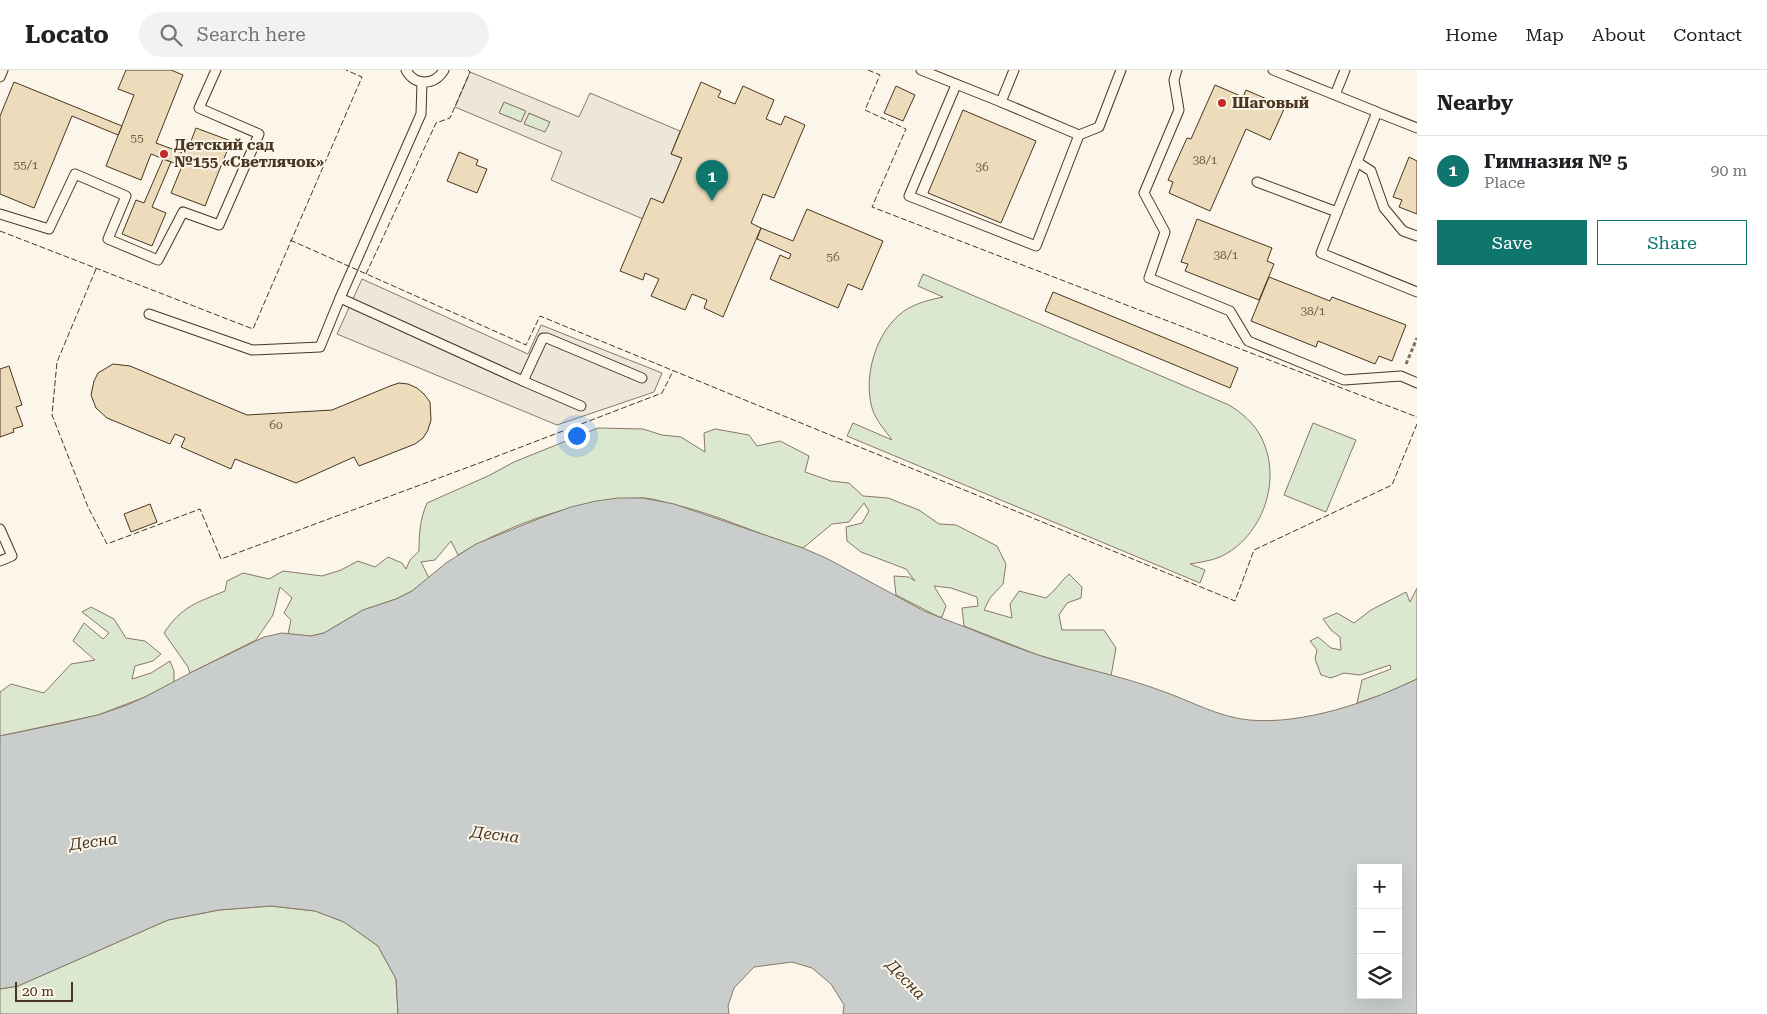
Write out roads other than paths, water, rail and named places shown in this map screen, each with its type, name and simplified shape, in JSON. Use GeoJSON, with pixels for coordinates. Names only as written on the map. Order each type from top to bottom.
{"type":"FeatureCollection","features":[{"type":"Feature","properties":{"kind":"lane"},"geometry":{"type":"LineString","coordinates":[[0,77],[3,70]]}},
{"type":"Feature","properties":{"kind":"lane"},"geometry":{"type":"LineString","coordinates":[[0,214],[49,229],[76,174],[126,196],[108,239],[158,260],[183,212],[219,225],[259,134],[199,108],[216,70]]}},
{"type":"Feature","properties":{"kind":"lane"},"geometry":{"type":"LineString","coordinates":[[406,70],[410,76],[422,83],[435,80],[444,70]]}},
{"type":"Feature","properties":{"kind":"lane"},"geometry":{"type":"LineString","coordinates":[[921,70],[1079,135],[1099,127],[1121,70]]}},
{"type":"Feature","properties":{"kind":"lane"},"geometry":{"type":"LineString","coordinates":[[1001,102],[1014,70]]}},
{"type":"Feature","properties":{"kind":"lane"},"geometry":{"type":"LineString","coordinates":[[1177,70],[1174,80],[1179,110],[1144,193],[1165,232],[1149,278],[1230,311],[1248,341],[1344,380],[1401,376],[1417,383]]}},
{"type":"Feature","properties":{"kind":"lane"},"geometry":{"type":"LineString","coordinates":[[1274,70],[1417,128]]}},
{"type":"Feature","properties":{"kind":"lane"},"geometry":{"type":"LineString","coordinates":[[1335,94],[1345,70]]}},
{"type":"Feature","properties":{"kind":"lane"},"geometry":{"type":"LineString","coordinates":[[149,314],[252,350],[320,347],[421,114],[422,83]]}},
{"type":"Feature","properties":{"kind":"lane"},"geometry":{"type":"LineString","coordinates":[[956,84],[909,196],[1036,246],[1079,135]]}},
{"type":"Feature","properties":{"kind":"lane"},"geometry":{"type":"LineString","coordinates":[[1374,111],[1377,112],[1321,253],[1417,292]]}},
{"type":"Feature","properties":{"kind":"lane"},"geometry":{"type":"LineString","coordinates":[[1357,162],[1371,171],[1384,208],[1402,230],[1417,236]]}},
{"type":"Feature","properties":{"kind":"lane"},"geometry":{"type":"LineString","coordinates":[[1257,182],[1338,212]]}},
{"type":"Feature","properties":{"kind":"lane"},"geometry":{"type":"LineString","coordinates":[[340,298],[581,406]]}},
{"type":"Feature","properties":{"kind":"lane"},"geometry":{"type":"LineString","coordinates":[[523,381],[543,338],[642,378]]}},
{"type":"Feature","properties":{"kind":"lane"},"geometry":{"type":"LineString","coordinates":[[0,529],[12,556],[0,561]]}},
{"type":"Feature","properties":{"kind":"water","name":"Десна"},"geometry":{"type":"Polygon","coordinates":[[[618,498],[643,498],[674,504],[803,548],[828,559],[924,611],[1013,646],[1053,660],[1147,686],[1226,716],[1270,721],[1313,715],[1378,696],[1417,679],[1417,1014],[843,1014],[844,1005],[831,984],[812,968],[792,962],[754,967],[734,988],[728,1006],[729,1014],[398,1014],[396,979],[378,946],[344,922],[315,911],[271,906],[219,910],[168,920],[18,986],[0,989],[0,736],[98,715],[127,705],[264,637],[282,633],[311,636],[324,633],[363,610],[396,599],[412,591],[446,563],[476,544],[571,507],[618,498]]]}},
{"type":"Feature","properties":{"kind":"place","name":"Шаговый"},"geometry":{"type":"Point","coordinates":[1222,103]}},
{"type":"Feature","properties":{"kind":"place","name":"Детский сад №155 «Светлячок»"},"geometry":{"type":"Point","coordinates":[164,154]}},
{"type":"Feature","properties":{"kind":"place","name":"Гимназия № 5"},"geometry":{"type":"Point","coordinates":[712,201]}}]}
